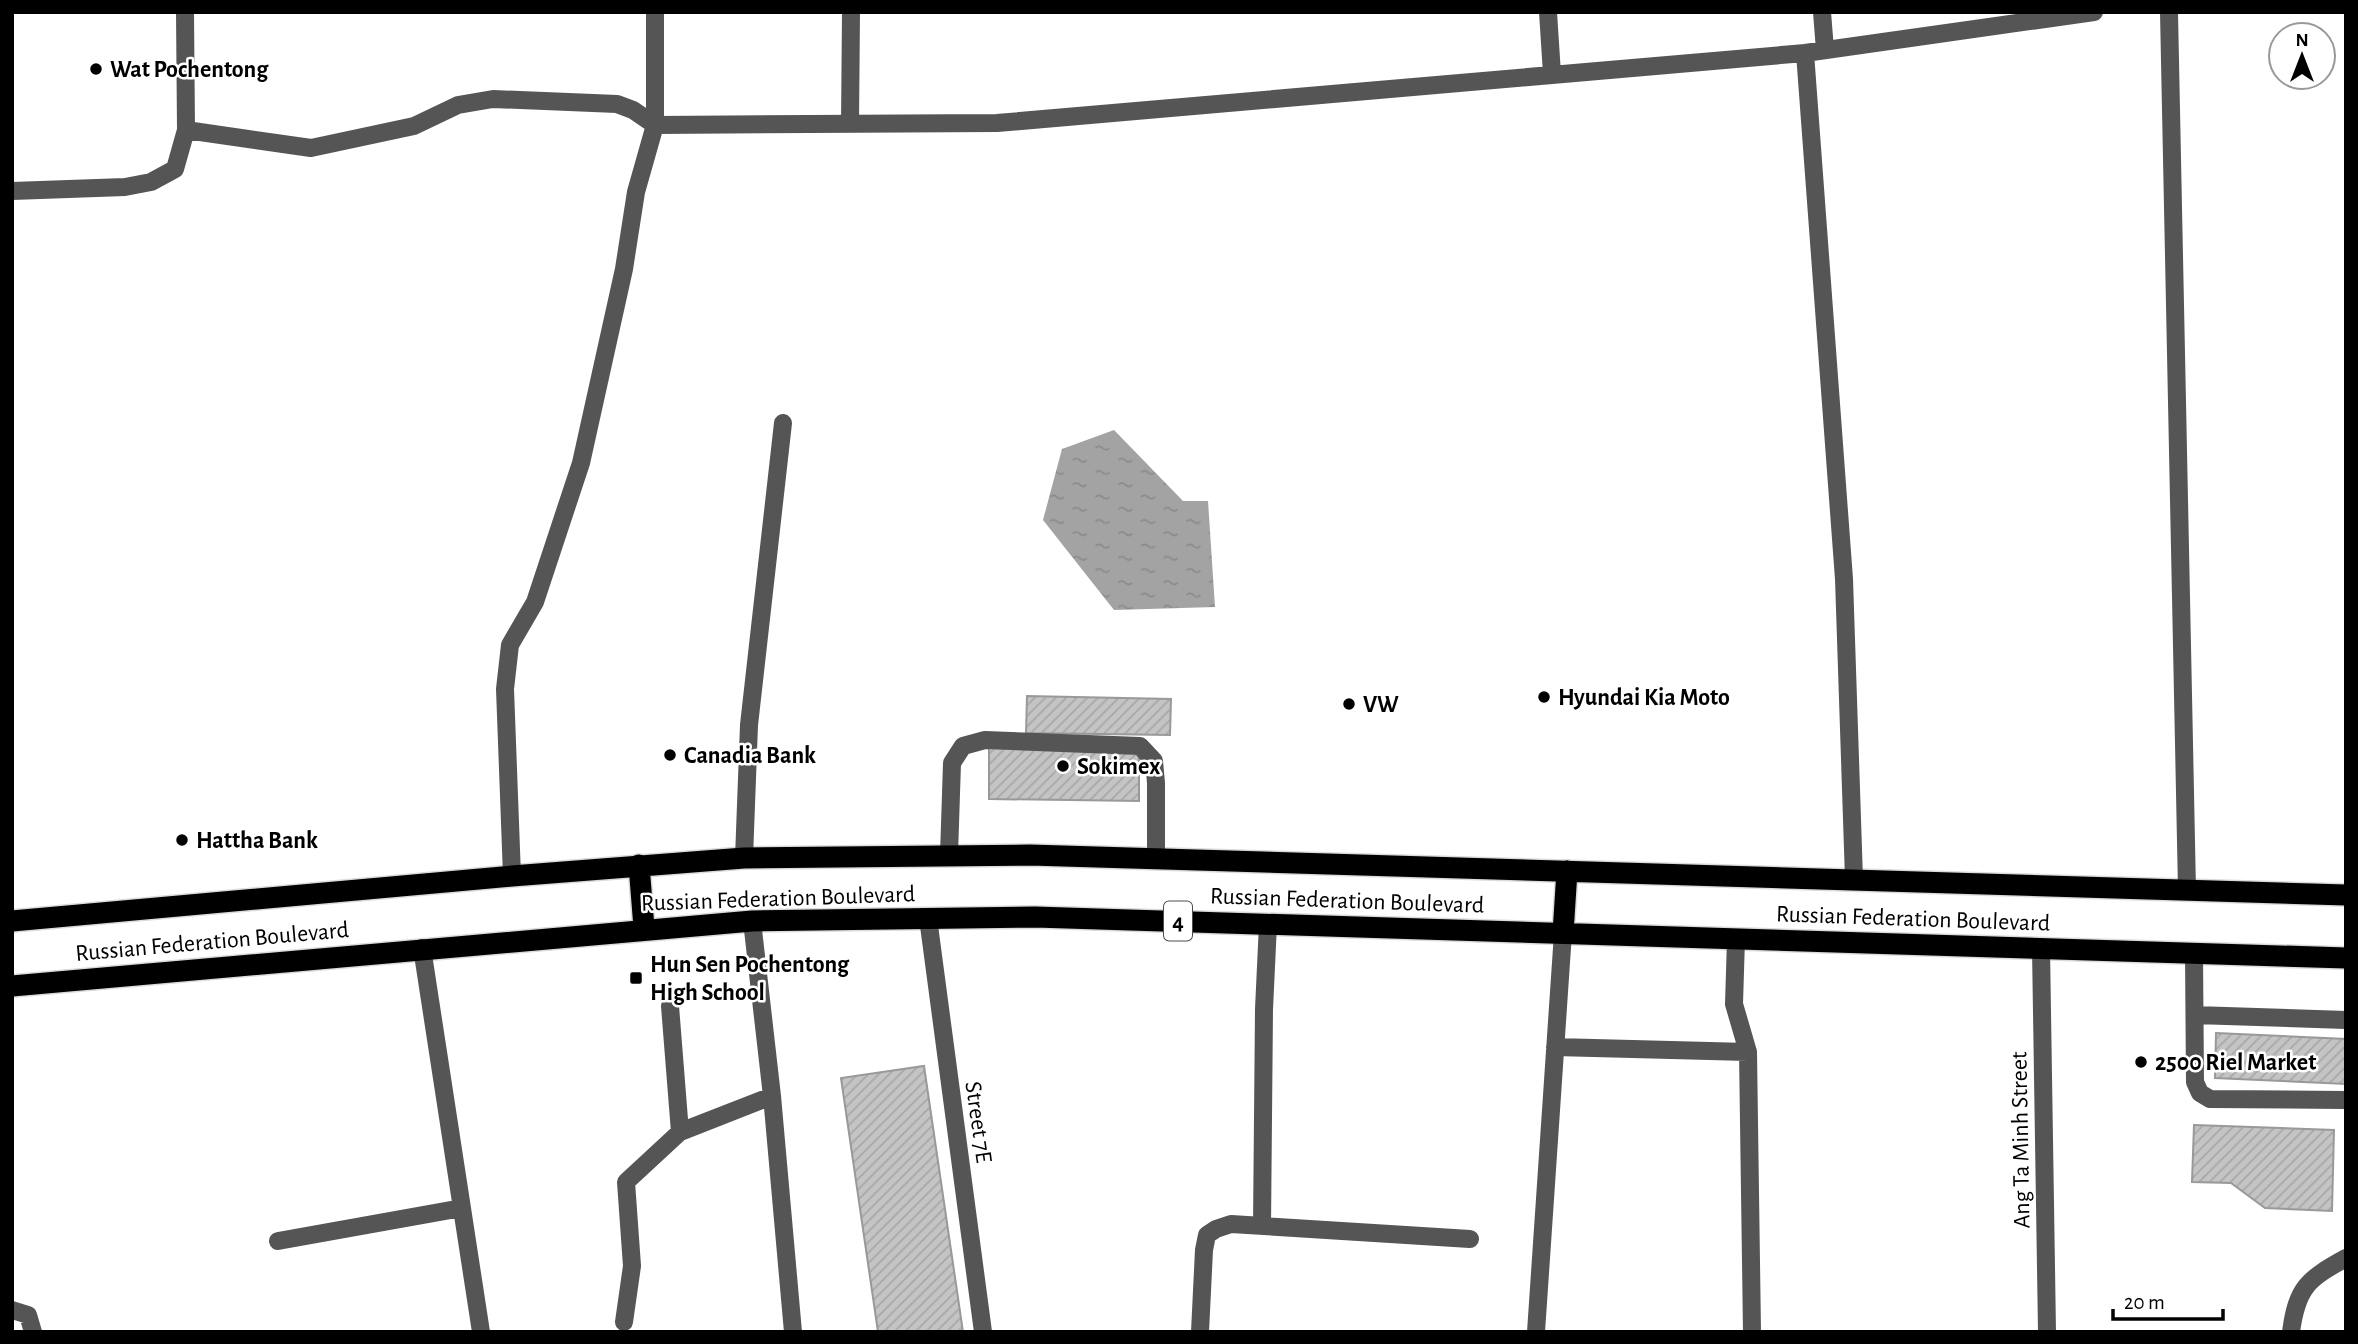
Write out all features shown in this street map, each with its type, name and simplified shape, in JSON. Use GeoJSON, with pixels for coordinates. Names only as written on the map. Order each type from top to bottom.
{"type":"FeatureCollection","features":[{"type":"Feature","properties":{"kind":"highway","name":"Russian Federation Boulevard"},"geometry":{"type":"LineString","coordinates":[[12,921],[639,865],[744,858],[949,855],[2346,895]]}},
{"type":"Feature","properties":{"kind":"highway"},"geometry":{"type":"LineString","coordinates":[[639,865],[644,929]]}},
{"type":"Feature","properties":{"kind":"highway"},"geometry":{"type":"LineString","coordinates":[[1563,933],[1567,871]]}},
{"type":"Feature","properties":{"kind":"highway","name":"Russian Federation Boulevard"},"geometry":{"type":"LineString","coordinates":[[12,986],[752,920],[1035,917],[2346,958]]}},
{"type":"Feature","properties":{"kind":"street"},"geometry":{"type":"LineString","coordinates":[[12,191],[125,187],[151,182],[176,169],[186,130],[185,12]]}},
{"type":"Feature","properties":{"kind":"street"},"geometry":{"type":"LineString","coordinates":[[512,876],[505,689],[510,645],[535,602],[582,463],[624,269],[636,192],[655,125],[655,12]]}},
{"type":"Feature","properties":{"kind":"street"},"geometry":{"type":"LineString","coordinates":[[850,124],[851,12]]}},
{"type":"Feature","properties":{"kind":"street"},"geometry":{"type":"LineString","coordinates":[[1548,12],[1552,74]]}},
{"type":"Feature","properties":{"kind":"street"},"geometry":{"type":"LineString","coordinates":[[1822,12],[1825,50]]}},
{"type":"Feature","properties":{"kind":"street"},"geometry":{"type":"LineString","coordinates":[[186,130],[311,149],[414,126],[458,105],[493,99],[617,104],[633,110],[655,125],[996,123],[1805,53],[2043,15],[2094,12]]}},
{"type":"Feature","properties":{"kind":"street"},"geometry":{"type":"LineString","coordinates":[[2169,12],[2187,890]]}},
{"type":"Feature","properties":{"kind":"street"},"geometry":{"type":"LineString","coordinates":[[1805,53],[1844,579],[1854,880]]}},
{"type":"Feature","properties":{"kind":"street"},"geometry":{"type":"LineString","coordinates":[[744,858],[749,725],[783,423]]}},
{"type":"Feature","properties":{"kind":"street"},"geometry":{"type":"LineString","coordinates":[[949,855],[952,763],[963,746],[985,740],[1140,746],[1154,761],[1156,859]]}},
{"type":"Feature","properties":{"kind":"street","name":"Street 7E"},"geometry":{"type":"LineString","coordinates":[[928,918],[983,1332]]}},
{"type":"Feature","properties":{"kind":"street"},"geometry":{"type":"LineString","coordinates":[[752,920],[772,1096],[793,1332]]}},
{"type":"Feature","properties":{"kind":"street"},"geometry":{"type":"LineString","coordinates":[[1262,1226],[1264,1009],[1268,924]]}},
{"type":"Feature","properties":{"kind":"street"},"geometry":{"type":"LineString","coordinates":[[1536,1332],[1563,933]]}},
{"type":"Feature","properties":{"kind":"street"},"geometry":{"type":"LineString","coordinates":[[1736,939],[1734,1004],[1748,1052],[1752,1332]]}},
{"type":"Feature","properties":{"kind":"street"},"geometry":{"type":"LineString","coordinates":[[422,948],[481,1332]]}},
{"type":"Feature","properties":{"kind":"street","name":"Ang Ta Minh Street"},"geometry":{"type":"LineString","coordinates":[[2041,948],[2047,1332]]}},
{"type":"Feature","properties":{"kind":"street"},"geometry":{"type":"LineString","coordinates":[[2194,953],[2195,1082],[2200,1093],[2210,1099],[2346,1100]]}},
{"type":"Feature","properties":{"kind":"street"},"geometry":{"type":"LineString","coordinates":[[670,1006],[680,1132]]}},
{"type":"Feature","properties":{"kind":"street"},"geometry":{"type":"LineString","coordinates":[[2195,1016],[2346,1020]]}},
{"type":"Feature","properties":{"kind":"street"},"geometry":{"type":"LineString","coordinates":[[1555,1047],[1748,1052]]}},
{"type":"Feature","properties":{"kind":"street"},"geometry":{"type":"LineString","coordinates":[[624,1322],[632,1266],[626,1182],[680,1132],[772,1096]]}},
{"type":"Feature","properties":{"kind":"street"},"geometry":{"type":"LineString","coordinates":[[278,1241],[462,1209]]}},
{"type":"Feature","properties":{"kind":"street"},"geometry":{"type":"LineString","coordinates":[[1200,1332],[1204,1250],[1207,1235],[1216,1229],[1231,1224],[1470,1238]]}},
{"type":"Feature","properties":{"kind":"street"},"geometry":{"type":"LineString","coordinates":[[2291,1332],[2294,1306],[2305,1286],[2317,1274],[2346,1258]]}},
{"type":"Feature","properties":{"kind":"street"},"geometry":{"type":"LineString","coordinates":[[12,1310],[28,1315],[33,1332]]}},
{"type":"Feature","properties":{"kind":"water"},"geometry":{"type":"Polygon","coordinates":[[[1114,430],[1183,501],[1208,501],[1215,607],[1114,610],[1043,520],[1062,449],[1114,430]]]}},
{"type":"Feature","properties":{"kind":"building"},"geometry":{"type":"Polygon","coordinates":[[[1027,696],[1171,699],[1170,735],[1026,733],[1027,696]]]}},
{"type":"Feature","properties":{"kind":"building"},"geometry":{"type":"Polygon","coordinates":[[[989,747],[1139,748],[1139,801],[989,799],[989,747]]]}},
{"type":"Feature","properties":{"kind":"building"},"geometry":{"type":"Polygon","coordinates":[[[2216,1033],[2346,1039],[2346,1084],[2215,1078],[2216,1033]]]}},
{"type":"Feature","properties":{"kind":"building"},"geometry":{"type":"Polygon","coordinates":[[[924,1066],[963,1332],[878,1332],[841,1078],[924,1066]]]}},
{"type":"Feature","properties":{"kind":"building"},"geometry":{"type":"Polygon","coordinates":[[[2194,1125],[2334,1130],[2332,1211],[2265,1208],[2231,1183],[2192,1182],[2194,1125]]]}},
{"type":"Feature","properties":{"kind":"place","name":"Wat Pochentong"},"geometry":{"type":"Point","coordinates":[96,69]}},
{"type":"Feature","properties":{"kind":"place","name":"Hyundai Kia Moto"},"geometry":{"type":"Point","coordinates":[1544,697]}},
{"type":"Feature","properties":{"kind":"place","name":"VW"},"geometry":{"type":"Point","coordinates":[1349,704]}},
{"type":"Feature","properties":{"kind":"place","name":"Canadia Bank"},"geometry":{"type":"Point","coordinates":[670,755]}},
{"type":"Feature","properties":{"kind":"place","name":"Sokimex"},"geometry":{"type":"Point","coordinates":[1063,766]}},
{"type":"Feature","properties":{"kind":"place","name":"Hattha Bank"},"geometry":{"type":"Point","coordinates":[182,840]}},
{"type":"Feature","properties":{"kind":"place","name":"Hun Sen Pochentong High School"},"geometry":{"type":"Point","coordinates":[636,978]}},
{"type":"Feature","properties":{"kind":"place","name":"2500 Riel Market"},"geometry":{"type":"Point","coordinates":[2141,1062]}}]}
